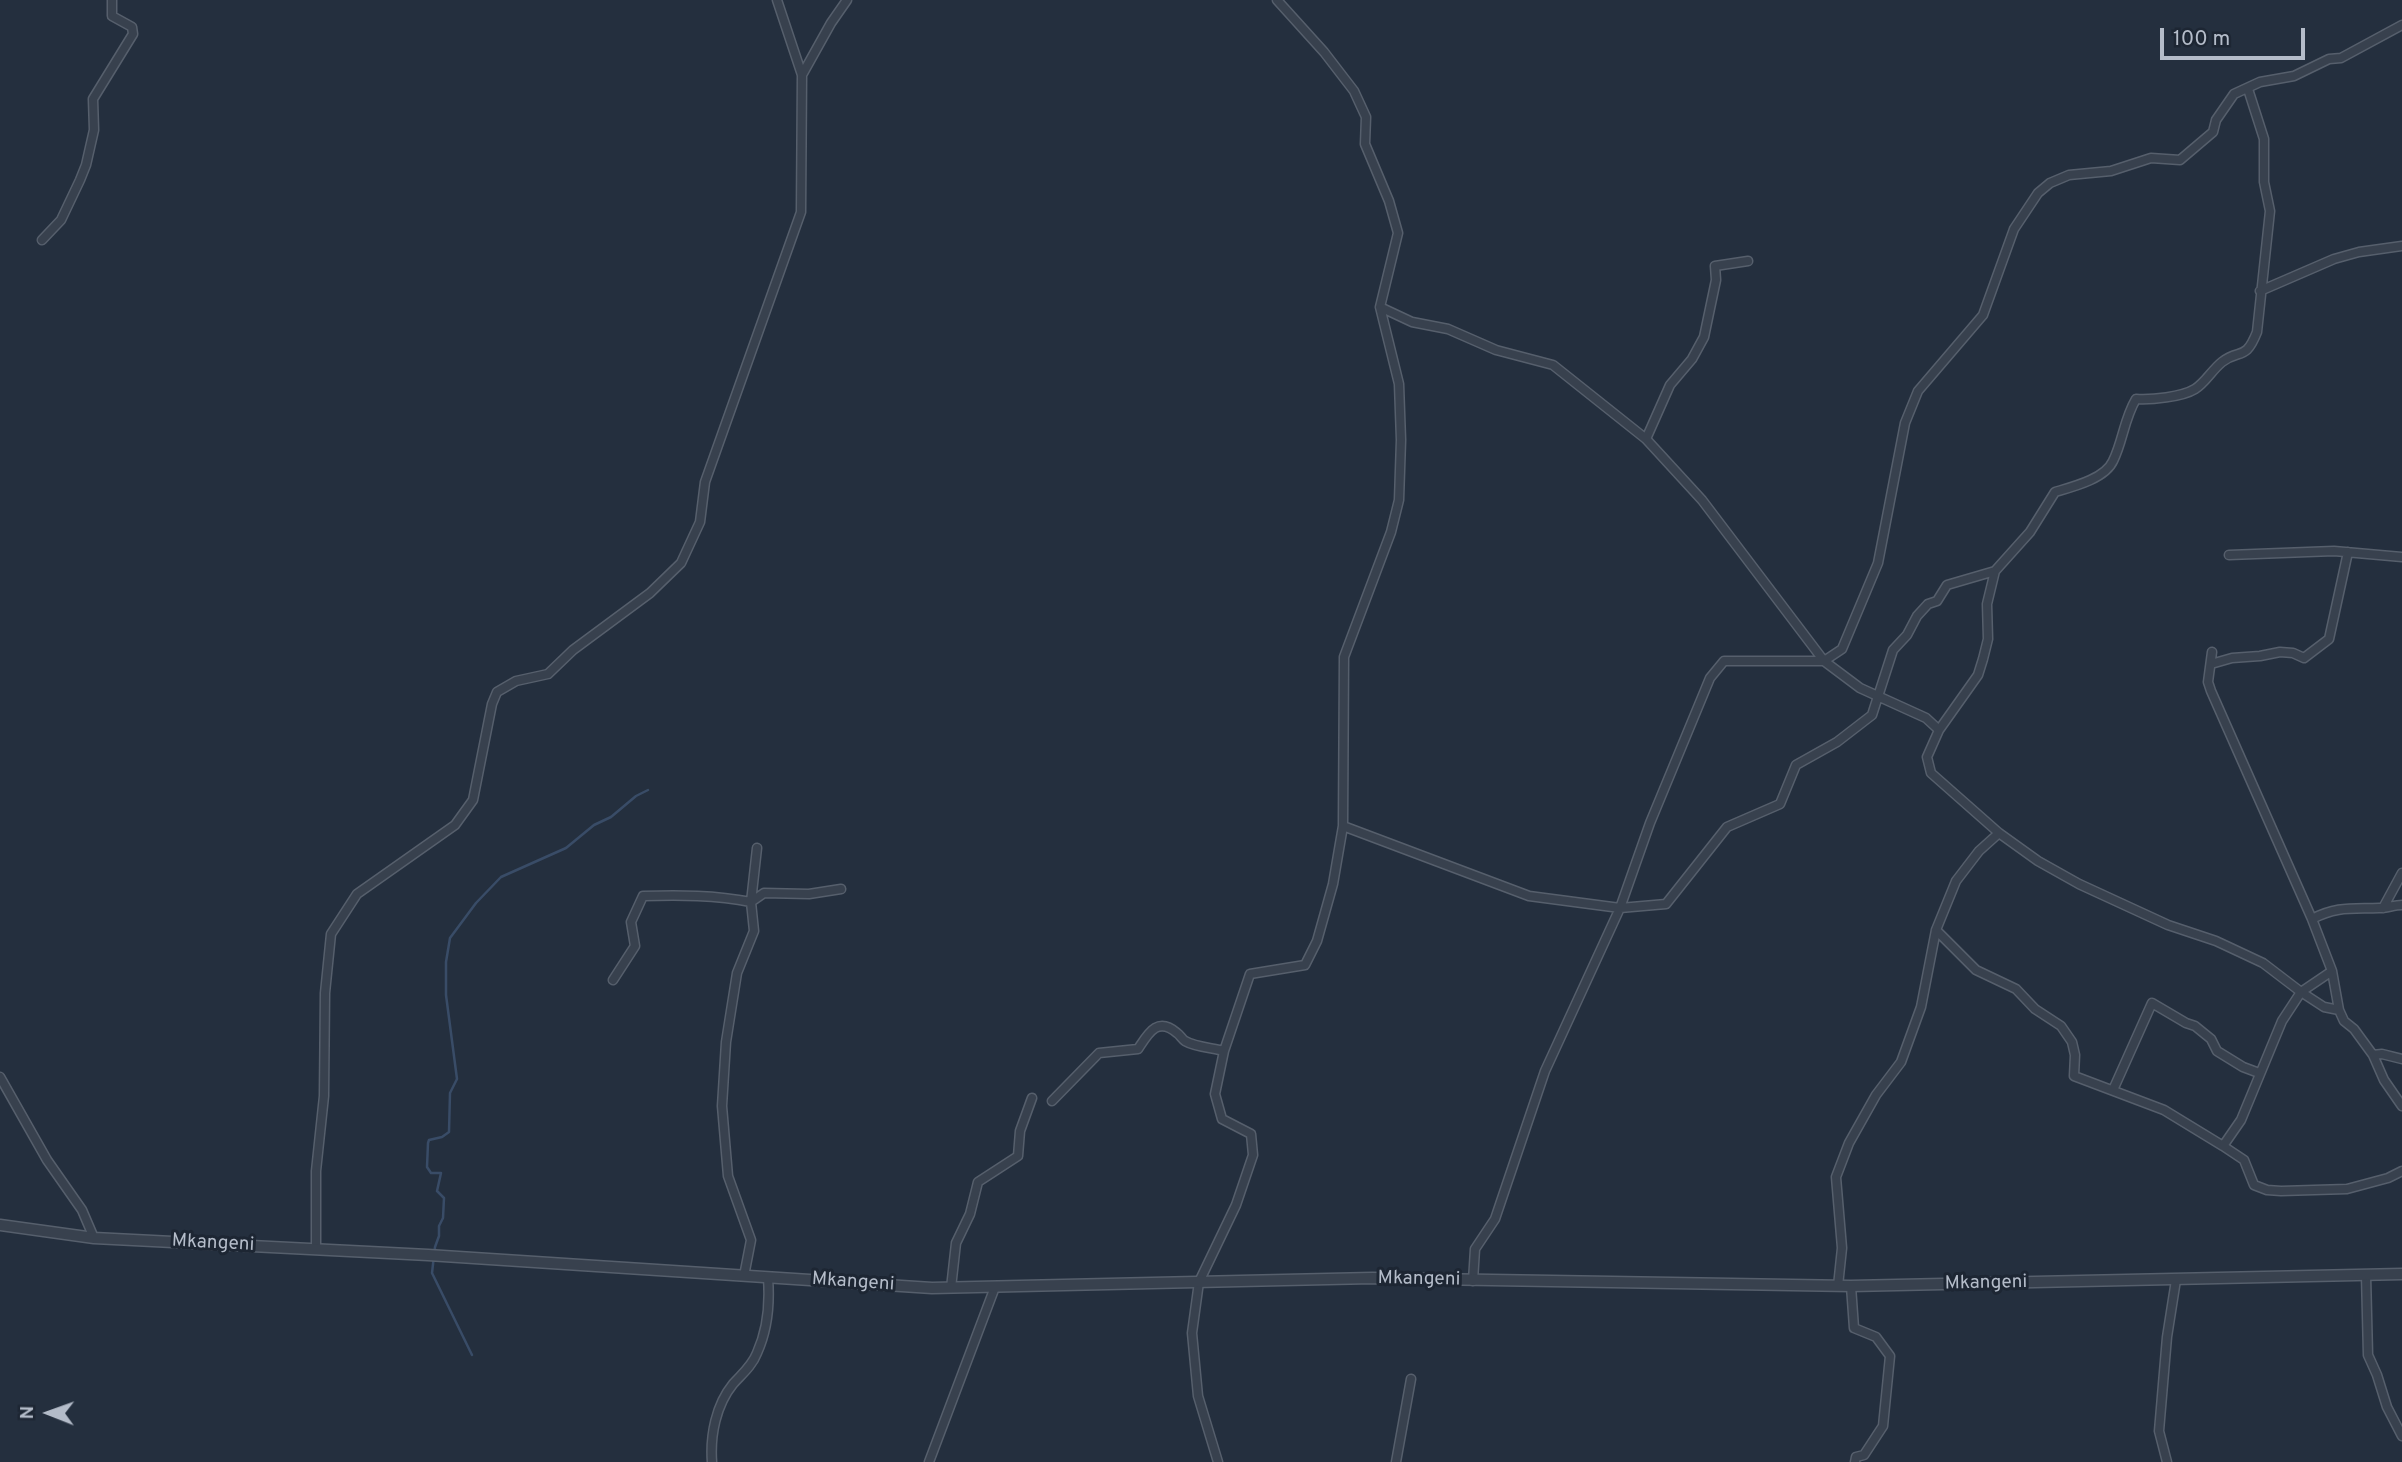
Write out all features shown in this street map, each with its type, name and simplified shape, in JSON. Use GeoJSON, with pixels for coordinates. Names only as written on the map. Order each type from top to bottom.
{"type":"FeatureCollection","features":[{"type":"Feature","properties":{"kind":"street"},"geometry":{"type":"LineString","coordinates":[[42,240],[61,220],[80,180],[93,130],[93,99],[133,34],[132,27],[112,16],[112,0]]}},
{"type":"Feature","properties":{"kind":"street"},"geometry":{"type":"LineString","coordinates":[[316,1249],[316,1171],[324,1096],[325,992],[331,934],[357,894],[455,825],[463,816],[473,800],[492,704],[497,692],[516,681],[548,674],[573,650],[650,593],[681,563],[699,522],[705,482],[801,212],[802,75],[777,0]]}},
{"type":"Feature","properties":{"kind":"street"},"geometry":{"type":"LineString","coordinates":[[802,75],[847,0]]}},
{"type":"Feature","properties":{"kind":"street"},"geometry":{"type":"LineString","coordinates":[[1218,1462],[1198,1396],[1192,1333],[1199,1282],[1237,1205],[1253,1155],[1251,1134],[1222,1119],[1215,1094],[1224,1051],[1250,974],[1305,965],[1317,941],[1330,895],[1343,826],[1344,657],[1391,532],[1399,500],[1399,384],[1380,307],[1398,233],[1389,201],[1365,144],[1366,117],[1354,91],[1325,52],[1277,0]]}},
{"type":"Feature","properties":{"kind":"street"},"geometry":{"type":"LineString","coordinates":[[1474,1281],[1475,1248],[1495,1219],[1545,1071],[1620,908],[1650,823],[1710,678],[1724,661],[1824,662],[1842,649],[1878,563],[1905,423],[1918,391],[1983,315],[2014,229],[2038,193],[2050,183],[2069,174],[2111,171],[2151,158],[2180,160],[2213,132],[2216,120],[2234,94],[2260,82],[2309,71],[2402,25]]}},
{"type":"Feature","properties":{"kind":"street"},"geometry":{"type":"LineString","coordinates":[[2248,89],[2264,139],[2264,182],[2270,211],[2257,332],[2251,347],[2240,355],[2225,359],[2194,390],[2157,400],[2136,399],[2128,413],[2112,464],[2076,486],[2055,492],[2030,532],[1995,571],[1987,604],[1988,639],[1978,675],[1939,730],[1927,757],[1931,774],[1999,833],[2038,860],[2079,884],[2168,925],[2216,941],[2263,962],[2324,1007],[2339,1010]]}},
{"type":"Feature","properties":{"kind":"street"},"geometry":{"type":"LineString","coordinates":[[2260,291],[2334,259],[2358,252],[2402,246]]}},
{"type":"Feature","properties":{"kind":"street"},"geometry":{"type":"LineString","coordinates":[[1646,439],[1670,385],[1692,359],[1704,337],[1716,280],[1715,266],[1748,261]]}},
{"type":"Feature","properties":{"kind":"street"},"geometry":{"type":"LineString","coordinates":[[1380,307],[1412,322],[1448,329],[1496,350],[1553,365],[1646,439],[1702,500],[1824,662],[1844,678],[1878,698],[1926,718],[1939,730]]}},
{"type":"Feature","properties":{"kind":"street"},"geometry":{"type":"LineString","coordinates":[[2229,555],[2348,552],[2402,557]]}},
{"type":"Feature","properties":{"kind":"street"},"geometry":{"type":"LineString","coordinates":[[2211,664],[2232,658],[2280,652],[2293,653],[2304,658],[2329,639],[2348,552]]}},
{"type":"Feature","properties":{"kind":"street"},"geometry":{"type":"LineString","coordinates":[[1343,826],[1529,896],[1620,908],[1666,904],[1727,827],[1780,804],[1796,765],[1837,742],[1872,715],[1893,650],[1907,635],[1917,616],[1928,604],[1937,601],[1947,584],[1995,571]]}},
{"type":"Feature","properties":{"kind":"street"},"geometry":{"type":"LineString","coordinates":[[2212,652],[2208,682],[2211,691],[2312,919],[2332,971],[2339,1010],[2344,1021],[2354,1029],[2373,1055],[2384,1080],[2402,1106]]}},
{"type":"Feature","properties":{"kind":"street"},"geometry":{"type":"LineString","coordinates":[[1838,1286],[1842,1248],[1836,1177],[1849,1143],[1876,1096],[1901,1062],[1921,1007],[1936,930],[1956,881],[1979,852],[1999,833]]}},
{"type":"Feature","properties":{"kind":"street"},"geometry":{"type":"LineString","coordinates":[[744,1276],[751,1240],[727,1176],[722,1106],[726,1042],[737,973],[754,931],[751,902],[757,848]]}},
{"type":"Feature","properties":{"kind":"street"},"geometry":{"type":"LineString","coordinates":[[2383,908],[2402,873]]}},
{"type":"Feature","properties":{"kind":"street"},"geometry":{"type":"LineString","coordinates":[[613,980],[635,946],[631,922],[643,896],[690,894],[751,902],[764,893],[809,894],[841,889]]}},
{"type":"Feature","properties":{"kind":"street"},"geometry":{"type":"LineString","coordinates":[[2312,919],[2345,907],[2383,908],[2402,905]]}},
{"type":"Feature","properties":{"kind":"street"},"geometry":{"type":"LineString","coordinates":[[1936,930],[1980,973],[2016,989],[2035,1009],[2061,1026],[2072,1042],[2075,1055],[2074,1076],[2164,1110],[2244,1160],[2254,1185],[2267,1190],[2347,1189],[2388,1178],[2402,1171]]}},
{"type":"Feature","properties":{"kind":"street"},"geometry":{"type":"LineString","coordinates":[[2223,1146],[2241,1120],[2282,1021],[2301,992],[2332,971]]}},
{"type":"Feature","properties":{"kind":"street"},"geometry":{"type":"LineString","coordinates":[[2113,1090],[2151,1003],[2195,1026],[2211,1039],[2217,1051],[2243,1067],[2259,1073]]}},
{"type":"Feature","properties":{"kind":"street"},"geometry":{"type":"LineString","coordinates":[[1052,1101],[1099,1053],[1138,1049],[1150,1030],[1160,1026],[1176,1031],[1185,1041],[1224,1051]]}},
{"type":"Feature","properties":{"kind":"street"},"geometry":{"type":"LineString","coordinates":[[2373,1055],[2402,1059]]}},
{"type":"Feature","properties":{"kind":"street"},"geometry":{"type":"LineString","coordinates":[[0,1077],[47,1160],[82,1210],[94,1238]]}},
{"type":"Feature","properties":{"kind":"street"},"geometry":{"type":"LineString","coordinates":[[951,1288],[956,1243],[970,1214],[978,1182],[1018,1156],[1020,1131],[1032,1098]]}},
{"type":"Feature","properties":{"kind":"street","name":"Mkangeni"},"geometry":{"type":"LineString","coordinates":[[0,1226],[94,1238],[951,1288],[1372,1278],[1851,1286],[2402,1274]]}},
{"type":"Feature","properties":{"kind":"street"},"geometry":{"type":"LineString","coordinates":[[2366,1275],[2368,1355],[2387,1407],[2402,1436]]}},
{"type":"Feature","properties":{"kind":"street"},"geometry":{"type":"LineString","coordinates":[[712,1462],[714,1425],[723,1400],[757,1354],[765,1329],[770,1304],[768,1278]]}},
{"type":"Feature","properties":{"kind":"street"},"geometry":{"type":"LineString","coordinates":[[2167,1462],[2159,1430],[2167,1337],[2176,1280]]}},
{"type":"Feature","properties":{"kind":"street"},"geometry":{"type":"LineString","coordinates":[[1851,1286],[1854,1328],[1876,1337],[1890,1356],[1882,1426],[1864,1455],[1856,1457],[1855,1462]]}},
{"type":"Feature","properties":{"kind":"street"},"geometry":{"type":"LineString","coordinates":[[929,1462],[995,1287]]}},
{"type":"Feature","properties":{"kind":"street"},"geometry":{"type":"LineString","coordinates":[[1396,1462],[1411,1379]]}},
{"type":"Feature","properties":{"kind":"waterway"},"geometry":{"type":"LineString","coordinates":[[472,1355],[432,1273],[439,1226],[443,1218],[444,1198],[437,1191],[441,1173],[431,1173],[427,1167],[428,1143],[429,1140],[449,1132],[450,1093],[457,1079],[446,995],[446,962],[450,938],[476,903],[501,877],[566,848],[594,825],[611,817],[636,796],[648,790]]}}]}
